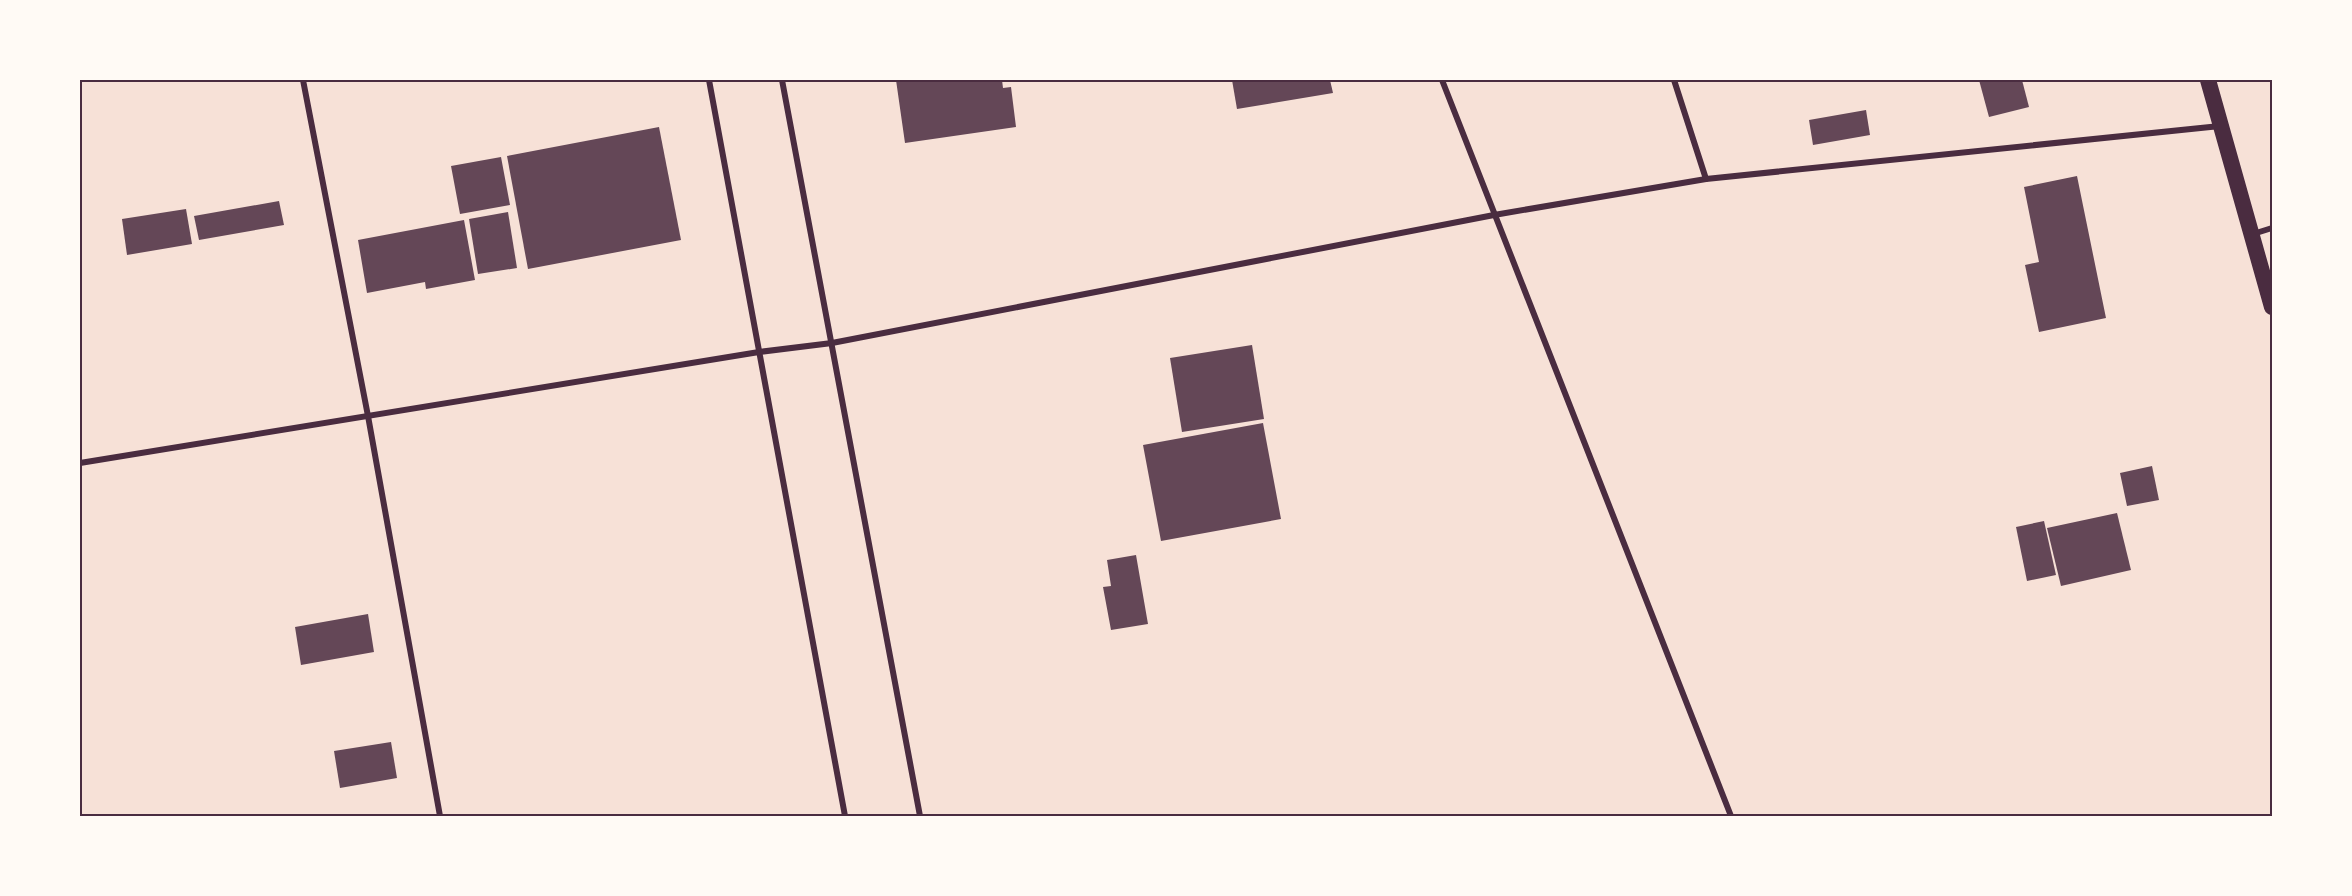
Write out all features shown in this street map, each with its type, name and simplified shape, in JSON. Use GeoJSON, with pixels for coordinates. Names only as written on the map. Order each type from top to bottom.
{"type":"FeatureCollection","features":[{"type":"Feature","properties":{"kind":"highway"},"geometry":{"type":"LineString","coordinates":[[2208,80],[2272,307]]}},
{"type":"Feature","properties":{"kind":"street"},"geometry":{"type":"LineString","coordinates":[[303,80],[368,416],[440,816]]}},
{"type":"Feature","properties":{"kind":"street"},"geometry":{"type":"LineString","coordinates":[[709,80],[845,816]]}},
{"type":"Feature","properties":{"kind":"street"},"geometry":{"type":"LineString","coordinates":[[782,80],[920,816]]}},
{"type":"Feature","properties":{"kind":"street"},"geometry":{"type":"LineString","coordinates":[[1442,80],[1731,816]]}},
{"type":"Feature","properties":{"kind":"street"},"geometry":{"type":"LineString","coordinates":[[1674,80],[1706,179]]}},
{"type":"Feature","properties":{"kind":"street"},"geometry":{"type":"LineString","coordinates":[[80,464],[759,352],[832,343],[1494,215],[1706,179],[2222,126]]}},
{"type":"Feature","properties":{"kind":"street"},"geometry":{"type":"LineString","coordinates":[[2252,234],[2272,228]]}},
{"type":"Feature","properties":{"kind":"building"},"geometry":{"type":"Polygon","coordinates":[[[896,80],[1002,80],[1003,88],[1011,87],[1016,127],[905,143],[896,80]]]}},
{"type":"Feature","properties":{"kind":"building"},"geometry":{"type":"Polygon","coordinates":[[[1232,80],[1330,80],[1333,93],[1237,109],[1232,80]]]}},
{"type":"Feature","properties":{"kind":"building"},"geometry":{"type":"Polygon","coordinates":[[[1979,80],[2022,80],[2029,107],[1989,117],[1979,80]]]}},
{"type":"Feature","properties":{"kind":"building"},"geometry":{"type":"Polygon","coordinates":[[[1866,110],[1870,135],[1813,145],[1809,120],[1866,110]]]}},
{"type":"Feature","properties":{"kind":"building"},"geometry":{"type":"Polygon","coordinates":[[[659,127],[681,240],[528,269],[507,156],[659,127]]]}},
{"type":"Feature","properties":{"kind":"building"},"geometry":{"type":"Polygon","coordinates":[[[501,157],[510,205],[460,214],[451,166],[501,157]]]}},
{"type":"Feature","properties":{"kind":"building"},"geometry":{"type":"Polygon","coordinates":[[[2077,176],[2106,318],[2039,332],[2025,265],[2039,262],[2024,187],[2077,176]]]}},
{"type":"Feature","properties":{"kind":"building"},"geometry":{"type":"Polygon","coordinates":[[[279,201],[284,225],[199,240],[194,216],[279,201]]]}},
{"type":"Feature","properties":{"kind":"building"},"geometry":{"type":"Polygon","coordinates":[[[186,209],[192,244],[127,255],[122,219],[186,209]]]}},
{"type":"Feature","properties":{"kind":"building"},"geometry":{"type":"Polygon","coordinates":[[[508,212],[517,268],[478,274],[469,219],[508,212]]]}},
{"type":"Feature","properties":{"kind":"building"},"geometry":{"type":"Polygon","coordinates":[[[464,220],[475,280],[426,289],[425,282],[367,293],[358,240],[464,220]]]}},
{"type":"Feature","properties":{"kind":"building"},"geometry":{"type":"Polygon","coordinates":[[[1252,345],[1264,419],[1182,432],[1170,358],[1252,345]]]}},
{"type":"Feature","properties":{"kind":"building"},"geometry":{"type":"Polygon","coordinates":[[[1263,423],[1281,519],[1161,541],[1143,445],[1263,423]]]}},
{"type":"Feature","properties":{"kind":"building"},"geometry":{"type":"Polygon","coordinates":[[[2152,466],[2159,500],[2127,506],[2120,473],[2152,466]]]}},
{"type":"Feature","properties":{"kind":"building"},"geometry":{"type":"Polygon","coordinates":[[[2117,513],[2131,570],[2061,586],[2047,528],[2117,513]]]}},
{"type":"Feature","properties":{"kind":"building"},"geometry":{"type":"Polygon","coordinates":[[[2044,521],[2056,575],[2027,581],[2016,527],[2044,521]]]}},
{"type":"Feature","properties":{"kind":"building"},"geometry":{"type":"Polygon","coordinates":[[[1136,555],[1148,624],[1111,630],[1103,587],[1111,586],[1107,560],[1136,555]]]}},
{"type":"Feature","properties":{"kind":"building"},"geometry":{"type":"Polygon","coordinates":[[[368,614],[374,652],[301,665],[295,627],[368,614]]]}},
{"type":"Feature","properties":{"kind":"building"},"geometry":{"type":"Polygon","coordinates":[[[391,742],[397,778],[340,788],[334,751],[391,742]]]}}]}
